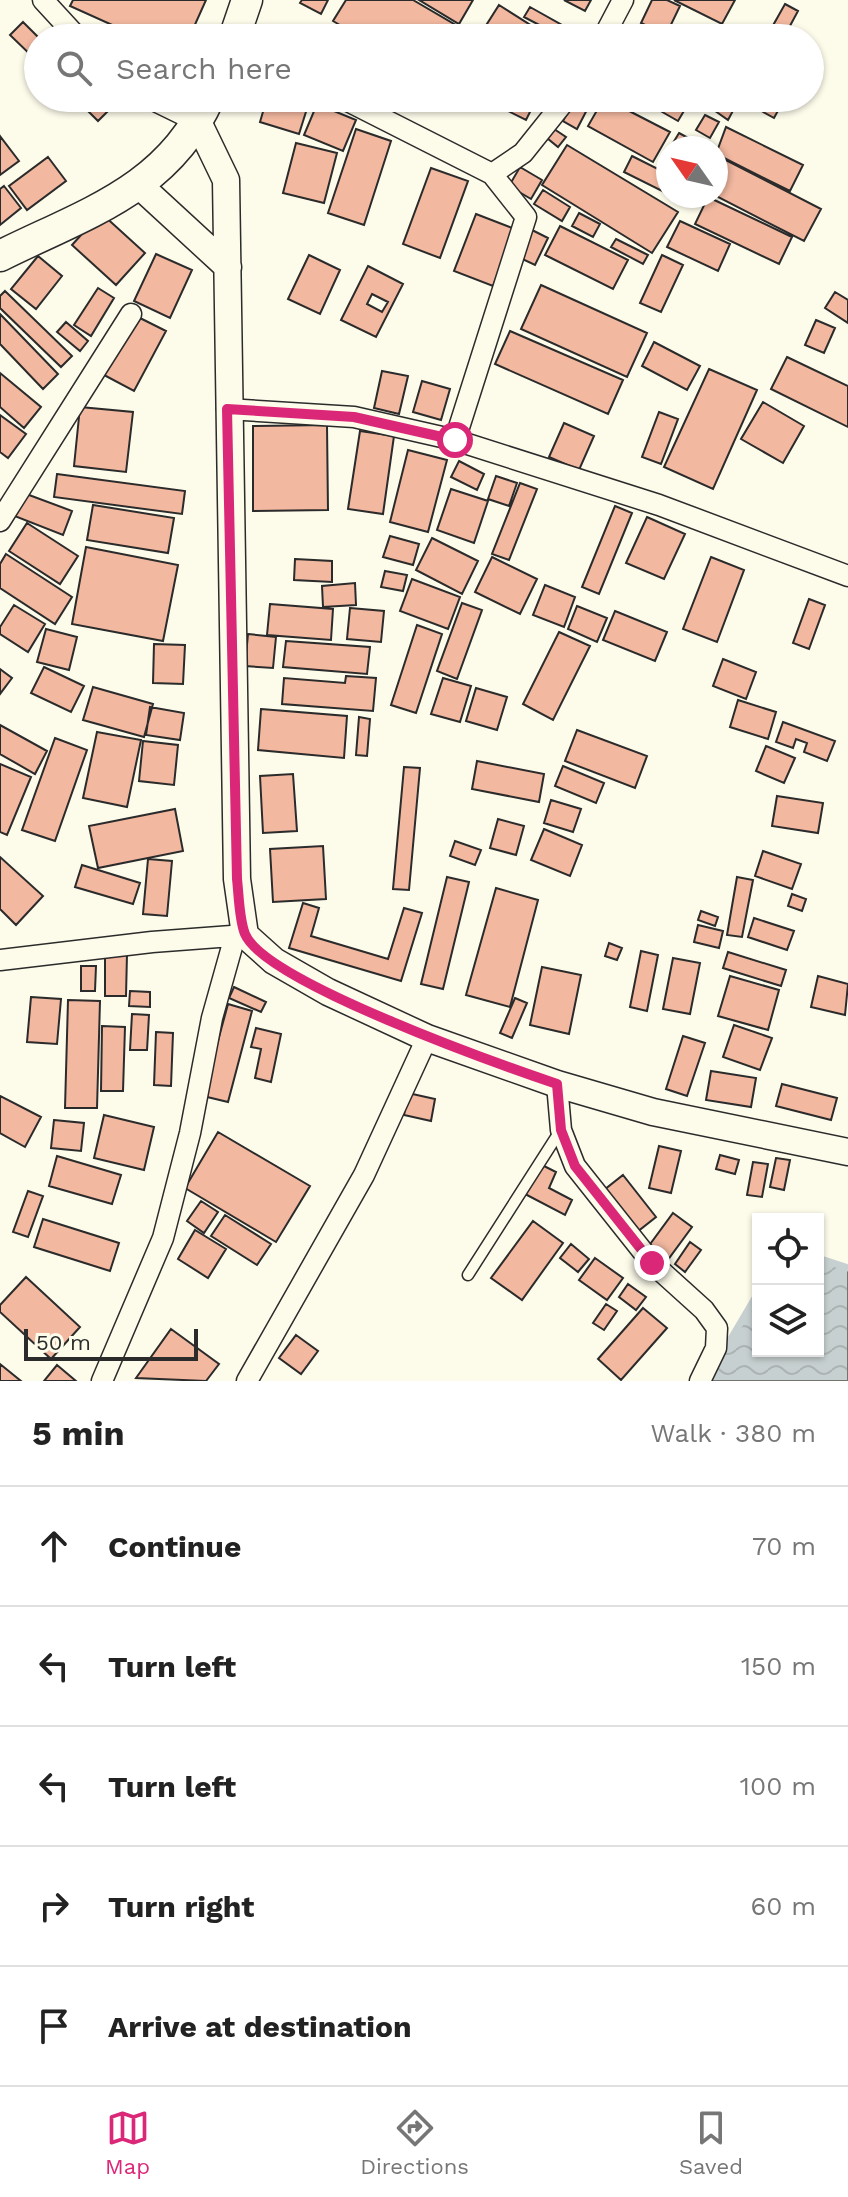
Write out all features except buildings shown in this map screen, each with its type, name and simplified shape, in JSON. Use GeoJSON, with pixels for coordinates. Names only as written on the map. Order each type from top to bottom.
{"type":"FeatureCollection","features":[{"type":"Feature","properties":{"kind":"main road"},"geometry":{"type":"LineString","coordinates":[[239,24],[247,0]]}},
{"type":"Feature","properties":{"kind":"main road"},"geometry":{"type":"LineString","coordinates":[[0,256],[140,186],[166,164],[203,112]]}},
{"type":"Feature","properties":{"kind":"street"},"geometry":{"type":"LineString","coordinates":[[43,0],[65,24]]}},
{"type":"Feature","properties":{"kind":"street"},"geometry":{"type":"LineString","coordinates":[[610,24],[623,0]]}},
{"type":"Feature","properties":{"kind":"street"},"geometry":{"type":"LineString","coordinates":[[102,1381],[163,1238],[190,1133],[212,1018],[240,936],[227,409],[226,180],[205,112]]}},
{"type":"Feature","properties":{"kind":"street"},"geometry":{"type":"LineString","coordinates":[[370,112],[492,174],[526,217],[455,440]]}},
{"type":"Feature","properties":{"kind":"street"},"geometry":{"type":"LineString","coordinates":[[492,174],[523,153],[556,112]]}},
{"type":"Feature","properties":{"kind":"street"},"geometry":{"type":"LineString","coordinates":[[140,186],[228,267]]}},
{"type":"Feature","properties":{"kind":"street"},"geometry":{"type":"LineString","coordinates":[[0,521],[131,314]]}},
{"type":"Feature","properties":{"kind":"street"},"geometry":{"type":"LineString","coordinates":[[227,409],[354,417],[455,440],[659,505],[848,576]]}},
{"type":"Feature","properties":{"kind":"street"},"geometry":{"type":"LineString","coordinates":[[0,960],[152,942],[240,936],[274,961],[328,992],[427,1038],[557,1084],[653,1112],[848,1152]]}},
{"type":"Feature","properties":{"kind":"street"},"geometry":{"type":"LineString","coordinates":[[247,1381],[364,1175],[427,1038]]}},
{"type":"Feature","properties":{"kind":"street"},"geometry":{"type":"LineString","coordinates":[[557,1084],[561,1130],[575,1166],[607,1211],[652,1263],[704,1310],[717,1328],[716,1348],[700,1381]]}},
{"type":"Feature","properties":{"kind":"lane"},"geometry":{"type":"LineString","coordinates":[[468,1275],[561,1130]]}},
{"type":"Feature","properties":{"kind":"water"},"geometry":{"type":"Polygon","coordinates":[[[824,1260],[848,1268],[848,1381],[706,1381],[752,1303],[752,1357],[824,1357],[824,1260]]]}},
{"type":"Feature","properties":{"kind":"waterway"},"geometry":{"type":"LineString","coordinates":[[824,1260],[848,1268]]}},
{"type":"Feature","properties":{"kind":"waterway"},"geometry":{"type":"LineString","coordinates":[[725,1349],[752,1303]]}},
{"type":"Feature","properties":{"kind":"route"},"geometry":{"type":"LineString","coordinates":[[455,440],[354,417],[227,409],[237,879],[245,935],[274,961],[328,992],[427,1038],[557,1084],[561,1130],[575,1166],[607,1211],[652,1263]]}}]}
